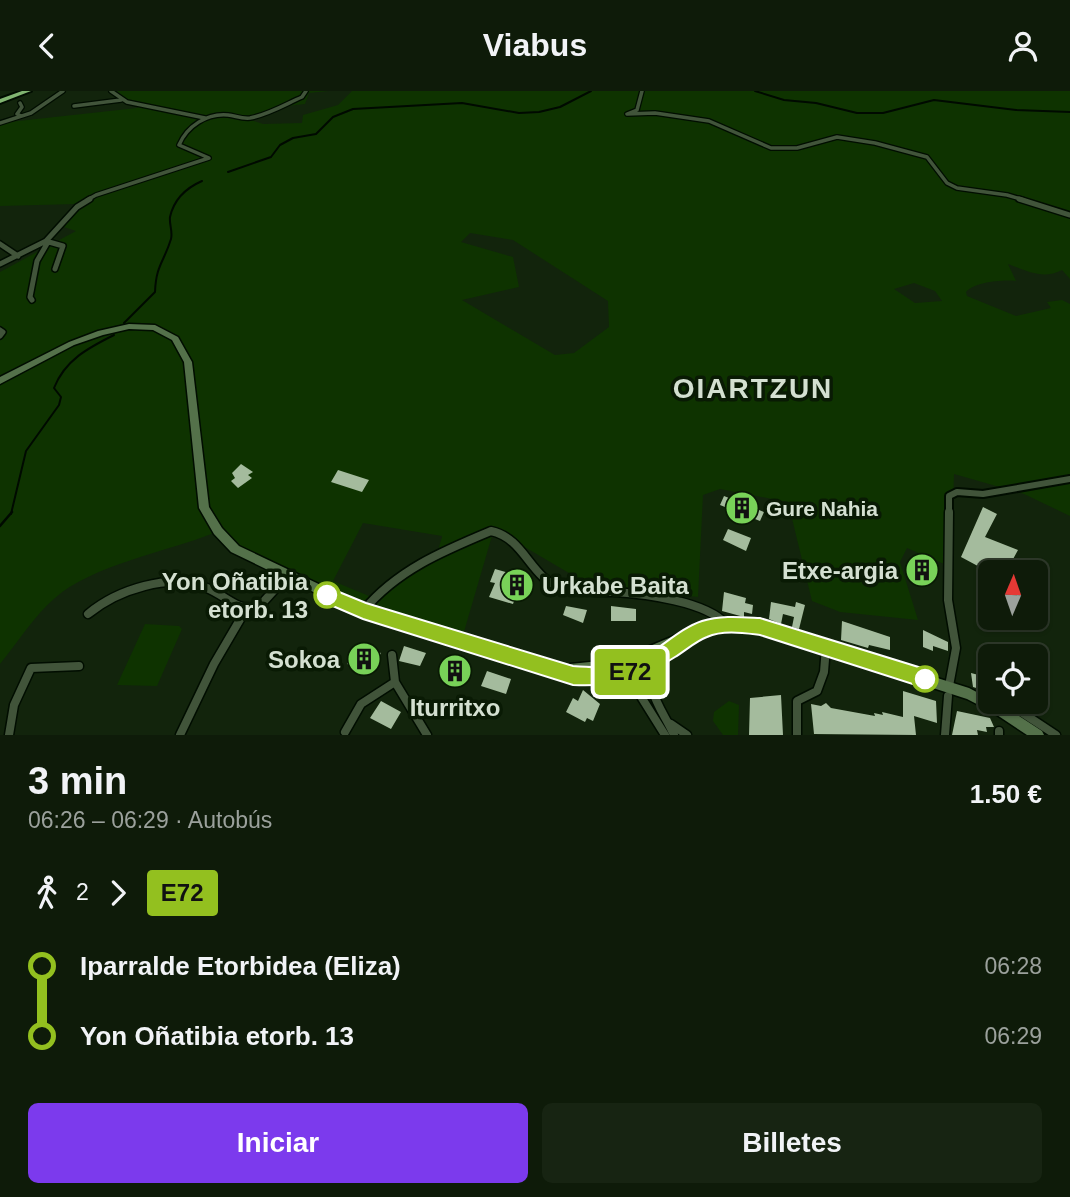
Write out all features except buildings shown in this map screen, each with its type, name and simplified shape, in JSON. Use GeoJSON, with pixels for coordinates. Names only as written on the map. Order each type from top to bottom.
{"type":"FeatureCollection","features":[{"type":"Feature","properties":{"kind":"highway"},"geometry":{"type":"LineString","coordinates":[[0,98],[17,91]]}},
{"type":"Feature","properties":{"kind":"highway"},"geometry":{"type":"LineString","coordinates":[[0,98],[28,91]]}},
{"type":"Feature","properties":{"kind":"main road"},"geometry":{"type":"LineString","coordinates":[[0,381],[82,337],[115,328],[156,330],[176,338],[184,349],[204,508],[213,525],[235,549],[363,611],[573,675],[632,666],[704,629],[727,625],[760,627],[988,703],[1038,735]]}},
{"type":"Feature","properties":{"kind":"street"},"geometry":{"type":"LineString","coordinates":[[0,123],[31,113],[63,91]]}},
{"type":"Feature","properties":{"kind":"street"},"geometry":{"type":"LineString","coordinates":[[111,91],[121,100]]}},
{"type":"Feature","properties":{"kind":"street"},"geometry":{"type":"LineString","coordinates":[[32,300],[30,297],[37,261],[48,242],[77,207],[96,195],[209,158],[179,145],[182,134],[207,118],[221,115],[248,118],[302,97],[307,91]]}},
{"type":"Feature","properties":{"kind":"street"},"geometry":{"type":"LineString","coordinates":[[642,91],[637,110],[626,112],[627,114],[660,114],[709,121],[768,148],[794,149],[837,137],[875,143],[928,157],[947,183],[957,188],[1007,195],[1070,215]]}},
{"type":"Feature","properties":{"kind":"street"},"geometry":{"type":"LineString","coordinates":[[74,106],[121,100],[207,118]]}},
{"type":"Feature","properties":{"kind":"street"},"geometry":{"type":"LineString","coordinates":[[20,103],[22,107],[17,114],[21,116]]}},
{"type":"Feature","properties":{"kind":"street"},"geometry":{"type":"LineString","coordinates":[[0,264],[48,242],[63,246],[55,269]]}},
{"type":"Feature","properties":{"kind":"street"},"geometry":{"type":"LineString","coordinates":[[0,244],[18,256]]}},
{"type":"Feature","properties":{"kind":"street"},"geometry":{"type":"LineString","coordinates":[[0,330],[3,333],[0,336]]}},
{"type":"Feature","properties":{"kind":"street"},"geometry":{"type":"LineString","coordinates":[[945,735],[956,649],[948,600],[949,496],[957,492],[983,494],[1070,479]]}},
{"type":"Feature","properties":{"kind":"street"},"geometry":{"type":"LineString","coordinates":[[363,611],[387,585],[413,566],[491,531],[502,531],[511,537],[540,575],[552,585],[588,594],[605,592],[710,611],[727,625]]}},
{"type":"Feature","properties":{"kind":"street"},"geometry":{"type":"LineString","coordinates":[[88,614],[98,604],[116,596],[166,583],[186,582],[204,586],[245,611],[256,610],[276,588],[280,572]]}},
{"type":"Feature","properties":{"kind":"street"},"geometry":{"type":"LineString","coordinates":[[180,735],[214,663],[245,611]]}},
{"type":"Feature","properties":{"kind":"street"},"geometry":{"type":"LineString","coordinates":[[797,735],[797,701],[817,691],[824,672],[826,647]]}},
{"type":"Feature","properties":{"kind":"street"},"geometry":{"type":"LineString","coordinates":[[649,688],[650,671],[656,654]]}},
{"type":"Feature","properties":{"kind":"street"},"geometry":{"type":"LineString","coordinates":[[392,656],[396,682],[427,735]]}},
{"type":"Feature","properties":{"kind":"street"},"geometry":{"type":"LineString","coordinates":[[9,735],[14,705],[31,668],[79,666]]}},
{"type":"Feature","properties":{"kind":"street"},"geometry":{"type":"LineString","coordinates":[[632,666],[642,677],[666,719],[669,735]]}},
{"type":"Feature","properties":{"kind":"street"},"geometry":{"type":"LineString","coordinates":[[632,666],[639,695],[669,735]]}},
{"type":"Feature","properties":{"kind":"street"},"geometry":{"type":"LineString","coordinates":[[599,673],[621,681],[661,710]]}},
{"type":"Feature","properties":{"kind":"street"},"geometry":{"type":"LineString","coordinates":[[345,732],[361,704],[396,682]]}},
{"type":"Feature","properties":{"kind":"street"},"geometry":{"type":"LineString","coordinates":[[1024,714],[1056,735]]}},
{"type":"Feature","properties":{"kind":"street"},"geometry":{"type":"LineString","coordinates":[[666,719],[687,735]]}},
{"type":"Feature","properties":{"kind":"green space"},"geometry":{"type":"Polygon","coordinates":[[[117,91],[329,91],[309,93],[305,104],[279,107],[251,120],[263,124],[302,123],[303,115],[338,105],[352,91],[1070,91],[1070,279],[1062,270],[1042,274],[1008,264],[1016,281],[982,284],[966,292],[967,296],[1016,316],[1051,308],[1047,302],[1062,300],[1070,304],[1070,516],[1024,494],[954,474],[951,567],[907,548],[900,562],[918,620],[840,612],[812,601],[788,502],[720,489],[703,495],[698,597],[597,586],[574,576],[494,529],[461,642],[327,595],[214,533],[109,568],[70,587],[40,613],[0,664],[0,272],[76,231],[58,225],[77,204],[0,206],[0,123],[137,108],[139,103],[126,100],[117,91]],[[470,233],[461,242],[513,257],[519,287],[462,300],[555,355],[574,353],[609,327],[608,301],[513,240],[470,233]],[[914,283],[894,289],[915,303],[942,301],[935,291],[914,283]],[[363,523],[333,581],[369,596],[438,550],[442,536],[363,523]]]}},
{"type":"Feature","properties":{"kind":"green space"},"geometry":{"type":"Polygon","coordinates":[[[145,624],[179,626],[182,629],[157,686],[117,685],[145,624]]]}},
{"type":"Feature","properties":{"kind":"green space"},"geometry":{"type":"Polygon","coordinates":[[[729,701],[739,705],[738,735],[723,735],[713,721],[714,712],[729,701]]]}},
{"type":"Feature","properties":{"kind":"waterway"},"geometry":{"type":"LineString","coordinates":[[228,172],[271,157],[280,145],[293,138],[316,134],[333,117],[353,109],[462,103],[519,113],[539,112],[560,107],[591,91]]}},
{"type":"Feature","properties":{"kind":"waterway"},"geometry":{"type":"LineString","coordinates":[[755,91],[784,100],[816,103],[857,113],[883,113],[934,100],[1016,110],[1070,112]]}},
{"type":"Feature","properties":{"kind":"waterway"},"geometry":{"type":"LineString","coordinates":[[124,323],[155,292],[159,269],[171,239],[170,217],[174,205],[186,191],[202,181]]}},
{"type":"Feature","properties":{"kind":"waterway"},"geometry":{"type":"LineString","coordinates":[[11,513],[26,451],[59,405],[61,397],[54,388],[59,378],[78,356],[114,335]]}},
{"type":"Feature","properties":{"kind":"waterway"},"geometry":{"type":"LineString","coordinates":[[0,526],[11,513]]}},
{"type":"Feature","properties":{"kind":"bus line","name":"E72"},"geometry":{"type":"LineString","coordinates":[[327,595],[363,611],[514,659],[561,673],[587,677],[626,673],[648,664],[704,629],[733,624],[760,627],[925,679]]}},
{"type":"Feature","properties":{"kind":"place","name":"Gure Nahia"},"geometry":{"type":"Point","coordinates":[742,508]}},
{"type":"Feature","properties":{"kind":"place","name":"Etxe-argia"},"geometry":{"type":"Point","coordinates":[922,570]}},
{"type":"Feature","properties":{"kind":"place","name":"Urkabe Baita"},"geometry":{"type":"Point","coordinates":[517,585]}},
{"type":"Feature","properties":{"kind":"place","name":"Yon Oñatibia etorb. 13"},"geometry":{"type":"Point","coordinates":[327,595]}},
{"type":"Feature","properties":{"kind":"place","name":"Sokoa"},"geometry":{"type":"Point","coordinates":[364,659]}},
{"type":"Feature","properties":{"kind":"place","name":"Iturritxo"},"geometry":{"type":"Point","coordinates":[455,671]}},
{"type":"Feature","properties":{"kind":"district","name":"OIARTZUN"},"geometry":{"type":"Point","coordinates":[753,388]}}]}
